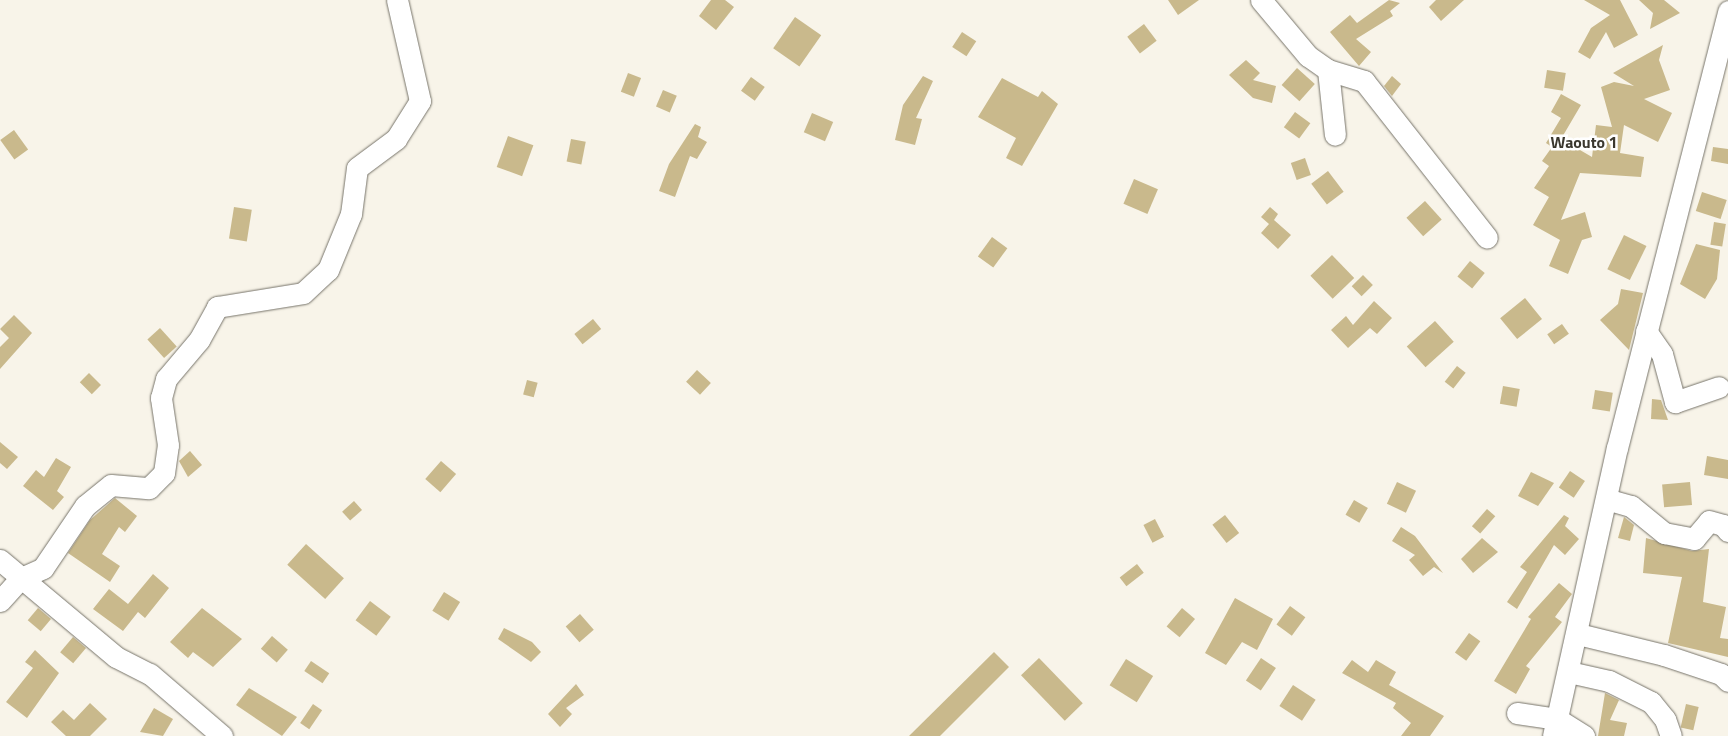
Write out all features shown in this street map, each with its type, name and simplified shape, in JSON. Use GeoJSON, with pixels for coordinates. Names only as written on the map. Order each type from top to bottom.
{"type":"FeatureCollection","features":[{"type":"Feature","properties":{"kind":"street"},"geometry":{"type":"LineString","coordinates":[[0,602],[21,578],[43,568],[85,506],[111,485],[148,488],[164,473],[168,445],[161,398],[166,379],[200,340],[217,306],[303,293],[328,270],[350,214],[357,168],[396,139],[420,100],[397,0]]}},
{"type":"Feature","properties":{"kind":"street"},"geometry":{"type":"LineString","coordinates":[[1261,0],[1308,56],[1328,70],[1364,82],[1487,238]]}},
{"type":"Feature","properties":{"kind":"street"},"geometry":{"type":"LineString","coordinates":[[1555,727],[1578,634],[1606,499],[1646,331],[1728,11]]}},
{"type":"Feature","properties":{"kind":"street"},"geometry":{"type":"LineString","coordinates":[[1328,70],[1335,135]]}},
{"type":"Feature","properties":{"kind":"street"},"geometry":{"type":"LineString","coordinates":[[1646,331],[1662,354],[1675,402],[1719,387]]}},
{"type":"Feature","properties":{"kind":"street"},"geometry":{"type":"LineString","coordinates":[[1606,499],[1631,506],[1664,533],[1694,539],[1709,521],[1726,527]]}},
{"type":"Feature","properties":{"kind":"street"},"geometry":{"type":"LineString","coordinates":[[0,560],[116,657],[150,674],[222,736]]}},
{"type":"Feature","properties":{"kind":"street"},"geometry":{"type":"LineString","coordinates":[[1578,634],[1664,655],[1721,674],[1728,681]]}},
{"type":"Feature","properties":{"kind":"street"},"geometry":{"type":"LineString","coordinates":[[1569,672],[1610,681],[1651,702],[1665,719],[1671,736]]}},
{"type":"Feature","properties":{"kind":"street"},"geometry":{"type":"LineString","coordinates":[[1517,713],[1584,736]]}},
{"type":"Feature","properties":{"kind":"building"},"geometry":{"type":"Polygon","coordinates":[[[711,0],[725,0],[734,7],[716,30],[699,16],[711,0]]]}},
{"type":"Feature","properties":{"kind":"building"},"geometry":{"type":"Polygon","coordinates":[[[1168,0],[1199,0],[1178,15],[1168,0]]]}},
{"type":"Feature","properties":{"kind":"building"},"geometry":{"type":"Polygon","coordinates":[[[1389,0],[1400,3],[1390,11],[1393,16],[1356,39],[1371,52],[1359,66],[1330,32],[1350,15],[1357,23],[1389,0]]]}},
{"type":"Feature","properties":{"kind":"building"},"geometry":{"type":"Polygon","coordinates":[[[1436,0],[1464,0],[1441,21],[1429,7],[1436,0]]]}},
{"type":"Feature","properties":{"kind":"building"},"geometry":{"type":"Polygon","coordinates":[[[1584,0],[1620,0],[1638,35],[1614,48],[1606,32],[1590,59],[1578,52],[1591,28],[1610,15],[1584,0]]]}},
{"type":"Feature","properties":{"kind":"building"},"geometry":{"type":"Polygon","coordinates":[[[1639,0],[1664,0],[1680,13],[1650,29],[1653,13],[1639,0]]]}},
{"type":"Feature","properties":{"kind":"building"},"geometry":{"type":"Polygon","coordinates":[[[795,17],[821,35],[799,66],[773,48],[795,17]]]}},
{"type":"Feature","properties":{"kind":"building"},"geometry":{"type":"Polygon","coordinates":[[[1144,24],[1157,41],[1140,53],[1127,37],[1144,24]]]}},
{"type":"Feature","properties":{"kind":"building"},"geometry":{"type":"Polygon","coordinates":[[[962,32],[976,41],[966,56],[952,47],[962,32]]]}},
{"type":"Feature","properties":{"kind":"building"},"geometry":{"type":"Polygon","coordinates":[[[1663,45],[1659,60],[1670,90],[1644,99],[1672,113],[1658,142],[1624,125],[1620,153],[1644,157],[1641,177],[1580,173],[1561,220],[1585,212],[1592,237],[1582,240],[1568,274],[1549,266],[1560,240],[1533,225],[1549,197],[1534,188],[1549,166],[1542,161],[1552,147],[1546,143],[1561,118],[1551,112],[1561,94],[1581,105],[1561,139],[1592,157],[1596,125],[1612,127],[1601,87],[1614,82],[1634,86],[1613,73],[1663,45]]]}},
{"type":"Feature","properties":{"kind":"building"},"geometry":{"type":"Polygon","coordinates":[[[1246,60],[1260,73],[1253,80],[1276,86],[1272,103],[1253,98],[1229,75],[1246,60]]]}},
{"type":"Feature","properties":{"kind":"building"},"geometry":{"type":"Polygon","coordinates":[[[1297,68],[1315,84],[1299,101],[1282,85],[1297,68]]]}},
{"type":"Feature","properties":{"kind":"building"},"geometry":{"type":"Polygon","coordinates":[[[1547,70],[1566,73],[1563,91],[1544,88],[1547,70]]]}},
{"type":"Feature","properties":{"kind":"building"},"geometry":{"type":"Polygon","coordinates":[[[628,73],[641,78],[634,97],[621,92],[628,73]]]}},
{"type":"Feature","properties":{"kind":"building"},"geometry":{"type":"Polygon","coordinates":[[[923,76],[933,81],[916,118],[922,119],[915,145],[895,140],[903,105],[923,76]]]}},
{"type":"Feature","properties":{"kind":"building"},"geometry":{"type":"Polygon","coordinates":[[[1392,76],[1401,84],[1392,96],[1384,86],[1392,76]]]}},
{"type":"Feature","properties":{"kind":"building"},"geometry":{"type":"Polygon","coordinates":[[[751,77],[765,87],[755,101],[741,91],[751,77]]]}},
{"type":"Feature","properties":{"kind":"building"},"geometry":{"type":"Polygon","coordinates":[[[1002,78],[1038,97],[1042,91],[1058,104],[1022,166],[1006,158],[1016,138],[978,117],[1002,78]]]}},
{"type":"Feature","properties":{"kind":"building"},"geometry":{"type":"Polygon","coordinates":[[[663,90],[677,96],[670,112],[656,107],[663,90]]]}},
{"type":"Feature","properties":{"kind":"building"},"geometry":{"type":"Polygon","coordinates":[[[1295,112],[1310,123],[1299,139],[1284,127],[1295,112]]]}},
{"type":"Feature","properties":{"kind":"building"},"geometry":{"type":"Polygon","coordinates":[[[812,113],[833,122],[825,141],[804,132],[812,113]]]}},
{"type":"Feature","properties":{"kind":"building"},"geometry":{"type":"Polygon","coordinates":[[[695,124],[701,127],[698,137],[707,142],[697,159],[690,156],[675,197],[659,191],[669,164],[695,124]]]}},
{"type":"Feature","properties":{"kind":"building"},"geometry":{"type":"Polygon","coordinates":[[[14,130],[28,149],[14,159],[0,140],[14,130]]]}},
{"type":"Feature","properties":{"kind":"building"},"geometry":{"type":"Polygon","coordinates":[[[508,136],[533,145],[522,176],[497,167],[508,136]]]}},
{"type":"Feature","properties":{"kind":"building"},"geometry":{"type":"Polygon","coordinates":[[[571,139],[586,142],[581,164],[567,162],[571,139]]]}},
{"type":"Feature","properties":{"kind":"building"},"geometry":{"type":"Polygon","coordinates":[[[1713,147],[1728,149],[1728,164],[1711,161],[1713,147]]]}},
{"type":"Feature","properties":{"kind":"building"},"geometry":{"type":"Polygon","coordinates":[[[1305,158],[1311,175],[1297,180],[1291,163],[1305,158]]]}},
{"type":"Feature","properties":{"kind":"building"},"geometry":{"type":"Polygon","coordinates":[[[1328,171],[1344,192],[1327,204],[1311,184],[1328,171]]]}},
{"type":"Feature","properties":{"kind":"building"},"geometry":{"type":"Polygon","coordinates":[[[1134,179],[1158,189],[1147,214],[1123,204],[1134,179]]]}},
{"type":"Feature","properties":{"kind":"building"},"geometry":{"type":"Polygon","coordinates":[[[1702,192],[1727,200],[1721,219],[1696,211],[1702,192]]]}},
{"type":"Feature","properties":{"kind":"building"},"geometry":{"type":"Polygon","coordinates":[[[1425,201],[1442,220],[1423,236],[1406,218],[1425,201]]]}},
{"type":"Feature","properties":{"kind":"building"},"geometry":{"type":"Polygon","coordinates":[[[234,207],[252,210],[247,241],[229,239],[234,207]]]}},
{"type":"Feature","properties":{"kind":"building"},"geometry":{"type":"Polygon","coordinates":[[[1270,207],[1278,214],[1274,220],[1291,235],[1278,249],[1261,233],[1269,224],[1261,217],[1270,207]]]}},
{"type":"Feature","properties":{"kind":"building"},"geometry":{"type":"Polygon","coordinates":[[[1714,222],[1726,224],[1722,247],[1710,245],[1714,222]]]}},
{"type":"Feature","properties":{"kind":"building"},"geometry":{"type":"Polygon","coordinates":[[[1624,235],[1646,246],[1630,280],[1607,269],[1624,235]]]}},
{"type":"Feature","properties":{"kind":"building"},"geometry":{"type":"Polygon","coordinates":[[[992,237],[1007,248],[993,268],[978,256],[992,237]]]}},
{"type":"Feature","properties":{"kind":"building"},"geometry":{"type":"Polygon","coordinates":[[[1696,244],[1720,250],[1717,279],[1705,299],[1680,284],[1696,244]]]}},
{"type":"Feature","properties":{"kind":"building"},"geometry":{"type":"Polygon","coordinates":[[[1332,255],[1354,278],[1333,299],[1310,276],[1332,255]]]}},
{"type":"Feature","properties":{"kind":"building"},"geometry":{"type":"Polygon","coordinates":[[[1470,261],[1485,273],[1472,289],[1457,277],[1470,261]]]}},
{"type":"Feature","properties":{"kind":"building"},"geometry":{"type":"Polygon","coordinates":[[[1363,275],[1373,285],[1362,296],[1352,286],[1363,275]]]}},
{"type":"Feature","properties":{"kind":"building"},"geometry":{"type":"Polygon","coordinates":[[[1621,289],[1643,293],[1629,350],[1600,320],[1618,304],[1621,289]]]}},
{"type":"Feature","properties":{"kind":"building"},"geometry":{"type":"Polygon","coordinates":[[[1525,298],[1542,319],[1517,339],[1500,318],[1525,298]]]}},
{"type":"Feature","properties":{"kind":"building"},"geometry":{"type":"Polygon","coordinates":[[[1374,301],[1392,318],[1377,334],[1370,328],[1348,348],[1331,330],[1346,316],[1353,325],[1374,301]]]}},
{"type":"Feature","properties":{"kind":"building"},"geometry":{"type":"Polygon","coordinates":[[[14,315],[32,333],[0,369],[0,347],[9,338],[0,329],[14,315]]]}},
{"type":"Feature","properties":{"kind":"building"},"geometry":{"type":"Polygon","coordinates":[[[593,319],[601,329],[583,344],[574,334],[593,319]]]}},
{"type":"Feature","properties":{"kind":"building"},"geometry":{"type":"Polygon","coordinates":[[[1435,321],[1454,342],[1425,367],[1407,346],[1435,321]]]}},
{"type":"Feature","properties":{"kind":"building"},"geometry":{"type":"Polygon","coordinates":[[[1562,324],[1569,334],[1554,344],[1547,334],[1562,324]]]}},
{"type":"Feature","properties":{"kind":"building"},"geometry":{"type":"Polygon","coordinates":[[[160,328],[177,347],[164,358],[147,339],[160,328]]]}},
{"type":"Feature","properties":{"kind":"building"},"geometry":{"type":"Polygon","coordinates":[[[1457,366],[1466,373],[1453,389],[1445,382],[1457,366]]]}},
{"type":"Feature","properties":{"kind":"building"},"geometry":{"type":"Polygon","coordinates":[[[697,370],[711,383],[700,395],[686,382],[697,370]]]}},
{"type":"Feature","properties":{"kind":"building"},"geometry":{"type":"Polygon","coordinates":[[[89,373],[101,385],[92,394],[80,382],[89,373]]]}},
{"type":"Feature","properties":{"kind":"building"},"geometry":{"type":"Polygon","coordinates":[[[527,380],[538,383],[534,397],[523,394],[527,380]]]}},
{"type":"Feature","properties":{"kind":"building"},"geometry":{"type":"Polygon","coordinates":[[[1503,386],[1520,389],[1517,407],[1500,404],[1503,386]]]}},
{"type":"Feature","properties":{"kind":"building"},"geometry":{"type":"Polygon","coordinates":[[[1595,390],[1613,393],[1610,412],[1592,409],[1595,390]]]}},
{"type":"Feature","properties":{"kind":"building"},"geometry":{"type":"Polygon","coordinates":[[[1652,399],[1661,400],[1668,420],[1651,419],[1652,399]]]}},
{"type":"Feature","properties":{"kind":"building"},"geometry":{"type":"Polygon","coordinates":[[[0,442],[18,457],[7,469],[0,463],[0,442]]]}},
{"type":"Feature","properties":{"kind":"building"},"geometry":{"type":"Polygon","coordinates":[[[190,451],[202,465],[188,477],[179,461],[190,451]]]}},
{"type":"Feature","properties":{"kind":"building"},"geometry":{"type":"Polygon","coordinates":[[[1707,456],[1728,460],[1728,479],[1704,475],[1707,456]]]}},
{"type":"Feature","properties":{"kind":"building"},"geometry":{"type":"Polygon","coordinates":[[[56,458],[71,467],[57,491],[64,497],[53,510],[23,486],[36,470],[44,477],[56,458]]]}},
{"type":"Feature","properties":{"kind":"building"},"geometry":{"type":"Polygon","coordinates":[[[441,461],[456,474],[440,492],[425,479],[441,461]]]}},
{"type":"Feature","properties":{"kind":"building"},"geometry":{"type":"Polygon","coordinates":[[[1570,471],[1585,481],[1574,498],[1559,488],[1570,471]]]}},
{"type":"Feature","properties":{"kind":"building"},"geometry":{"type":"Polygon","coordinates":[[[1531,472],[1554,483],[1538,506],[1518,496],[1531,472]]]}},
{"type":"Feature","properties":{"kind":"building"},"geometry":{"type":"Polygon","coordinates":[[[1397,482],[1416,491],[1406,513],[1387,504],[1397,482]]]}},
{"type":"Feature","properties":{"kind":"building"},"geometry":{"type":"Polygon","coordinates":[[[1690,482],[1692,505],[1664,507],[1662,484],[1690,482]]]}},
{"type":"Feature","properties":{"kind":"building"},"geometry":{"type":"Polygon","coordinates":[[[115,498],[137,516],[125,532],[119,527],[102,554],[120,566],[110,582],[68,553],[90,520],[115,498]]]}},
{"type":"Feature","properties":{"kind":"building"},"geometry":{"type":"Polygon","coordinates":[[[1354,500],[1368,508],[1359,523],[1346,515],[1354,500]]]}},
{"type":"Feature","properties":{"kind":"building"},"geometry":{"type":"Polygon","coordinates":[[[354,501],[362,510],[350,521],[342,512],[354,501]]]}},
{"type":"Feature","properties":{"kind":"building"},"geometry":{"type":"Polygon","coordinates":[[[1487,509],[1495,516],[1480,534],[1472,526],[1487,509]]]}},
{"type":"Feature","properties":{"kind":"building"},"geometry":{"type":"Polygon","coordinates":[[[1225,515],[1239,533],[1227,543],[1212,525],[1225,515]]]}},
{"type":"Feature","properties":{"kind":"building"},"geometry":{"type":"Polygon","coordinates":[[[1564,515],[1569,518],[1565,526],[1579,539],[1565,555],[1554,545],[1517,609],[1507,602],[1527,572],[1520,567],[1564,515]]]}},
{"type":"Feature","properties":{"kind":"building"},"geometry":{"type":"Polygon","coordinates":[[[1624,517],[1634,525],[1630,541],[1618,538],[1624,517]]]}},
{"type":"Feature","properties":{"kind":"building"},"geometry":{"type":"Polygon","coordinates":[[[1155,519],[1164,537],[1152,543],[1143,525],[1155,519]]]}},
{"type":"Feature","properties":{"kind":"building"},"geometry":{"type":"Polygon","coordinates":[[[1401,527],[1415,536],[1443,573],[1434,567],[1423,576],[1409,560],[1415,555],[1392,541],[1401,527]]]}},
{"type":"Feature","properties":{"kind":"building"},"geometry":{"type":"Polygon","coordinates":[[[1482,538],[1498,552],[1473,573],[1461,559],[1482,538]]]}},
{"type":"Feature","properties":{"kind":"building"},"geometry":{"type":"Polygon","coordinates":[[[1646,538],[1692,551],[1709,549],[1703,602],[1726,607],[1720,638],[1728,639],[1728,657],[1668,643],[1682,577],[1643,573],[1646,538]]]}},
{"type":"Feature","properties":{"kind":"building"},"geometry":{"type":"Polygon","coordinates":[[[306,544],[344,578],[325,599],[287,565],[306,544]]]}},
{"type":"Feature","properties":{"kind":"building"},"geometry":{"type":"Polygon","coordinates":[[[1137,564],[1144,573],[1126,586],[1120,578],[1137,564]]]}},
{"type":"Feature","properties":{"kind":"building"},"geometry":{"type":"Polygon","coordinates":[[[153,574],[169,588],[145,618],[138,612],[123,631],[93,609],[109,589],[128,604],[153,574]]]}},
{"type":"Feature","properties":{"kind":"building"},"geometry":{"type":"Polygon","coordinates":[[[1559,583],[1572,594],[1555,617],[1562,622],[1526,666],[1530,669],[1516,694],[1494,681],[1531,619],[1528,617],[1559,583]]]}},
{"type":"Feature","properties":{"kind":"building"},"geometry":{"type":"Polygon","coordinates":[[[444,592],[460,602],[448,621],[432,611],[444,592]]]}},
{"type":"Feature","properties":{"kind":"building"},"geometry":{"type":"Polygon","coordinates":[[[1235,598],[1273,619],[1257,650],[1242,642],[1226,665],[1205,653],[1235,598]]]}},
{"type":"Feature","properties":{"kind":"building"},"geometry":{"type":"Polygon","coordinates":[[[370,601],[391,617],[376,636],[356,620],[370,601]]]}},
{"type":"Feature","properties":{"kind":"building"},"geometry":{"type":"Polygon","coordinates":[[[1290,606],[1305,617],[1292,636],[1276,625],[1290,606]]]}},
{"type":"Feature","properties":{"kind":"building"},"geometry":{"type":"Polygon","coordinates":[[[38,608],[51,619],[41,631],[28,620],[38,608]]]}},
{"type":"Feature","properties":{"kind":"building"},"geometry":{"type":"Polygon","coordinates":[[[202,608],[242,639],[213,667],[193,652],[188,658],[170,642],[202,608]]]}},
{"type":"Feature","properties":{"kind":"building"},"geometry":{"type":"Polygon","coordinates":[[[1182,608],[1195,619],[1180,637],[1167,626],[1182,608]]]}},
{"type":"Feature","properties":{"kind":"building"},"geometry":{"type":"Polygon","coordinates":[[[580,614],[594,630],[579,642],[566,626],[580,614]]]}},
{"type":"Feature","properties":{"kind":"building"},"geometry":{"type":"Polygon","coordinates":[[[504,628],[532,642],[541,652],[531,662],[498,639],[504,628]]]}},
{"type":"Feature","properties":{"kind":"building"},"geometry":{"type":"Polygon","coordinates":[[[1469,633],[1480,641],[1466,661],[1455,652],[1469,633]]]}},
{"type":"Feature","properties":{"kind":"building"},"geometry":{"type":"Polygon","coordinates":[[[272,636],[288,650],[277,663],[261,649],[272,636]]]}},
{"type":"Feature","properties":{"kind":"building"},"geometry":{"type":"Polygon","coordinates":[[[73,637],[86,648],[73,663],[60,652],[73,637]]]}},
{"type":"Feature","properties":{"kind":"building"},"geometry":{"type":"Polygon","coordinates":[[[35,650],[59,673],[27,718],[6,702],[33,668],[25,662],[35,650]]]}},
{"type":"Feature","properties":{"kind":"building"},"geometry":{"type":"Polygon","coordinates":[[[994,652],[1009,667],[940,736],[909,736],[994,652]]]}},
{"type":"Feature","properties":{"kind":"building"},"geometry":{"type":"Polygon","coordinates":[[[1039,658],[1083,703],[1065,721],[1021,675],[1039,658]]]}},
{"type":"Feature","properties":{"kind":"building"},"geometry":{"type":"Polygon","coordinates":[[[1261,658],[1276,668],[1261,690],[1246,680],[1261,658]]]}},
{"type":"Feature","properties":{"kind":"building"},"geometry":{"type":"Polygon","coordinates":[[[1126,659],[1153,676],[1137,702],[1110,685],[1126,659]]]}},
{"type":"Feature","properties":{"kind":"building"},"geometry":{"type":"Polygon","coordinates":[[[1352,660],[1368,672],[1376,660],[1396,672],[1389,685],[1444,716],[1430,736],[1401,736],[1411,723],[1393,708],[1396,703],[1342,673],[1352,660]]]}},
{"type":"Feature","properties":{"kind":"building"},"geometry":{"type":"Polygon","coordinates":[[[311,661],[329,673],[323,683],[304,671],[311,661]]]}},
{"type":"Feature","properties":{"kind":"building"},"geometry":{"type":"Polygon","coordinates":[[[576,684],[584,695],[566,708],[572,714],[560,727],[548,714],[576,684]]]}},
{"type":"Feature","properties":{"kind":"building"},"geometry":{"type":"Polygon","coordinates":[[[1293,685],[1316,700],[1302,721],[1279,706],[1293,685]]]}},
{"type":"Feature","properties":{"kind":"building"},"geometry":{"type":"Polygon","coordinates":[[[249,688],[297,717],[282,736],[236,705],[249,688]]]}},
{"type":"Feature","properties":{"kind":"building"},"geometry":{"type":"Polygon","coordinates":[[[1605,693],[1619,700],[1610,720],[1627,723],[1624,736],[1598,736],[1605,693]]]}},
{"type":"Feature","properties":{"kind":"building"},"geometry":{"type":"Polygon","coordinates":[[[90,703],[107,719],[90,736],[66,736],[51,722],[63,710],[74,720],[90,703]]]}},
{"type":"Feature","properties":{"kind":"building"},"geometry":{"type":"Polygon","coordinates":[[[313,704],[322,710],[309,729],[300,723],[313,704]]]}},
{"type":"Feature","properties":{"kind":"building"},"geometry":{"type":"Polygon","coordinates":[[[1686,704],[1699,707],[1693,730],[1681,727],[1686,704]]]}},
{"type":"Feature","properties":{"kind":"building"},"geometry":{"type":"Polygon","coordinates":[[[154,708],[173,719],[163,736],[140,732],[154,708]]]}},
{"type":"Feature","properties":{"kind":"district","name":"Waouto 1"},"geometry":{"type":"Point","coordinates":[1584,142]}}]}
